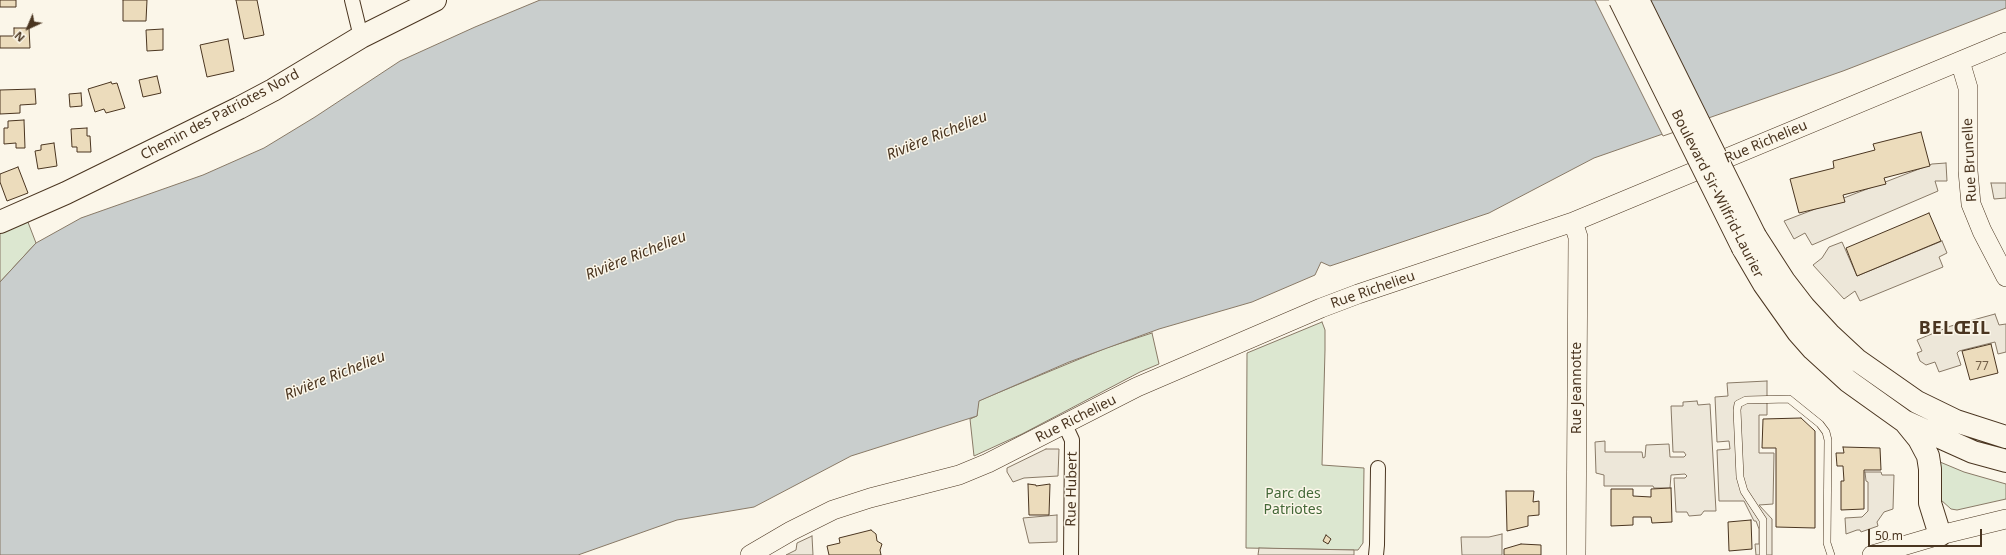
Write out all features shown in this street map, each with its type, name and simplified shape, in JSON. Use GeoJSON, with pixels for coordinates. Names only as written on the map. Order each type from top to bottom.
{"type":"FeatureCollection","features":[{"type":"Feature","properties":{"kind":"main road","name":"Chemin des Patriotes Nord"},"geometry":{"type":"LineString","coordinates":[[0,222],[74,190],[232,111],[273,90],[361,36],[435,0]]}},
{"type":"Feature","properties":{"kind":"main road","name":"Boulevard Sir-Wilfrid-Laurier"},"geometry":{"type":"LineString","coordinates":[[1620,0],[1749,242],[1829,334],[1857,360],[1917,402],[1956,421],[2006,437]]}},
{"type":"Feature","properties":{"kind":"main road","name":"Boulevard Sir-Wilfrid-Laurier"},"geometry":{"type":"LineString","coordinates":[[1638,0],[1749,242],[1764,284],[1798,332],[1813,349],[1848,381],[1904,421],[1974,452],[2006,461]]}},
{"type":"Feature","properties":{"kind":"main road","name":"Rue Richelieu"},"geometry":{"type":"LineString","coordinates":[[750,555],[795,529],[833,510],[870,498],[969,471],[1001,457],[1065,425],[1137,387],[1321,308],[1358,294],[1573,222],[2006,42]]}},
{"type":"Feature","properties":{"kind":"main road","name":"Rue Brunelle"},"geometry":{"type":"LineString","coordinates":[[1960,61],[1968,88],[1969,188],[1971,204],[1982,231],[2006,277]]}},
{"type":"Feature","properties":{"kind":"main road","name":"Rue Jeannotte"},"geometry":{"type":"LineString","coordinates":[[1573,222],[1578,237],[1576,555]]}},
{"type":"Feature","properties":{"kind":"main road"},"geometry":{"type":"LineString","coordinates":[[1904,421],[1919,439],[1928,456],[1930,469],[1930,503],[1940,535]]}},
{"type":"Feature","properties":{"kind":"main road"},"geometry":{"type":"LineString","coordinates":[[1956,421],[1984,425],[2006,425]]}},
{"type":"Feature","properties":{"kind":"main road"},"geometry":{"type":"LineString","coordinates":[[1872,555],[1940,535],[2006,519]]}},
{"type":"Feature","properties":{"kind":"street"},"geometry":{"type":"LineString","coordinates":[[352,0],[361,36]]}},
{"type":"Feature","properties":{"kind":"street","name":"Rue Hubert"},"geometry":{"type":"LineString","coordinates":[[1065,425],[1072,440],[1071,555]]}},
{"type":"Feature","properties":{"kind":"street"},"geometry":{"type":"LineString","coordinates":[[1376,555],[1378,468]]}},
{"type":"Feature","properties":{"kind":"lane"},"geometry":{"type":"LineString","coordinates":[[1763,555],[1763,520],[1744,491],[1740,477],[1738,404],[1746,400],[1789,399],[1820,424],[1826,432],[1828,440],[1827,543],[1831,555]]}},
{"type":"Feature","properties":{"kind":"green space"},"geometry":{"type":"Polygon","coordinates":[[[26,217],[36,243],[0,282],[0,228],[26,217]]]}},
{"type":"Feature","properties":{"kind":"green space","name":"Parc des Patriotes"},"geometry":{"type":"Polygon","coordinates":[[[1322,322],[1325,330],[1325,350],[1322,465],[1364,468],[1363,543],[1358,550],[1246,548],[1247,353],[1322,322]]]}},
{"type":"Feature","properties":{"kind":"green space"},"geometry":{"type":"Polygon","coordinates":[[[1152,333],[1159,364],[1140,372],[1022,434],[974,456],[970,419],[977,416],[978,401],[1106,348],[1152,333]]]}},
{"type":"Feature","properties":{"kind":"green space"},"geometry":{"type":"Polygon","coordinates":[[[1940,462],[1964,472],[2006,484],[2006,499],[1957,510],[1951,509],[1941,500],[1940,462]]]}},
{"type":"Feature","properties":{"kind":"shaded area"},"geometry":{"type":"Polygon","coordinates":[[[1946,163],[1947,181],[1935,181],[1938,191],[1812,245],[1805,233],[1794,239],[1784,221],[1932,164],[1946,163]]]}},
{"type":"Feature","properties":{"kind":"shaded area"},"geometry":{"type":"Polygon","coordinates":[[[1991,183],[2006,183],[2006,198],[1994,199],[1991,183]]]}},
{"type":"Feature","properties":{"kind":"shaded area"},"geometry":{"type":"Polygon","coordinates":[[[1942,241],[1947,253],[1939,257],[1943,267],[1860,301],[1855,291],[1844,299],[1813,265],[1822,258],[1829,247],[1842,242],[1857,276],[1942,241]]]}},
{"type":"Feature","properties":{"kind":"shaded area"},"geometry":{"type":"Polygon","coordinates":[[[1995,314],[1999,325],[2006,324],[2006,352],[1998,354],[1995,342],[1959,351],[1957,353],[1961,365],[1939,372],[1935,362],[1926,365],[1920,361],[1917,353],[1922,351],[1917,340],[1951,326],[1995,314]]]}},
{"type":"Feature","properties":{"kind":"shaded area"},"geometry":{"type":"Polygon","coordinates":[[[1767,381],[1767,415],[1759,415],[1759,453],[1774,453],[1773,504],[1759,505],[1772,519],[1772,555],[1756,555],[1755,544],[1759,544],[1759,529],[1744,501],[1719,501],[1717,450],[1730,449],[1729,441],[1717,442],[1715,397],[1728,396],[1727,383],[1767,381]]]}},
{"type":"Feature","properties":{"kind":"shaded area"},"geometry":{"type":"Polygon","coordinates":[[[1697,401],[1698,405],[1710,404],[1716,511],[1704,511],[1701,515],[1689,516],[1687,512],[1676,512],[1674,478],[1685,478],[1687,476],[1685,474],[1671,475],[1670,488],[1654,488],[1653,486],[1604,486],[1604,475],[1596,473],[1595,442],[1605,441],[1605,452],[1642,452],[1643,458],[1645,457],[1646,445],[1669,444],[1670,457],[1684,457],[1686,455],[1684,452],[1673,452],[1671,406],[1683,406],[1683,402],[1697,401]]]}},
{"type":"Feature","properties":{"kind":"shaded area"},"geometry":{"type":"Polygon","coordinates":[[[1046,449],[1059,449],[1058,476],[1024,478],[1013,482],[1007,472],[1007,468],[1046,449]]]}},
{"type":"Feature","properties":{"kind":"shaded area"},"geometry":{"type":"Polygon","coordinates":[[[1865,472],[1881,472],[1882,475],[1894,475],[1893,509],[1884,512],[1877,522],[1878,526],[1861,532],[1860,530],[1857,530],[1846,534],[1845,518],[1862,517],[1868,511],[1868,482],[1866,481],[1865,472]]]}},
{"type":"Feature","properties":{"kind":"shaded area"},"geometry":{"type":"Polygon","coordinates":[[[1057,515],[1057,542],[1029,543],[1023,518],[1057,515]]]}},
{"type":"Feature","properties":{"kind":"shaded area"},"geometry":{"type":"Polygon","coordinates":[[[1502,534],[1502,555],[1462,555],[1461,537],[1489,537],[1502,534]]]}},
{"type":"Feature","properties":{"kind":"shaded area"},"geometry":{"type":"Polygon","coordinates":[[[812,536],[813,555],[786,555],[796,550],[797,543],[812,536]]]}},
{"type":"Feature","properties":{"kind":"shaded area"},"geometry":{"type":"Polygon","coordinates":[[[1259,548],[1354,550],[1354,555],[1258,555],[1259,548]]]}},
{"type":"Feature","properties":{"kind":"water","name":"Rivière Richelieu"},"geometry":{"type":"Polygon","coordinates":[[[540,0],[2006,0],[2006,8],[1843,71],[1594,158],[1489,213],[1330,266],[1321,262],[1315,275],[1252,302],[1159,329],[1069,362],[979,401],[977,416],[851,456],[754,507],[677,520],[578,555],[0,555],[0,282],[36,243],[81,218],[203,175],[264,148],[315,117],[400,61],[475,27],[540,0]]]}},
{"type":"Feature","properties":{"kind":"pier"},"geometry":{"type":"Polygon","coordinates":[[[1595,0],[1649,0],[1709,120],[1663,136],[1595,0]]]}},
{"type":"Feature","properties":{"kind":"building"},"geometry":{"type":"Polygon","coordinates":[[[0,0],[16,0],[16,7],[0,7],[0,0]]]}},
{"type":"Feature","properties":{"kind":"building"},"geometry":{"type":"Polygon","coordinates":[[[123,0],[147,0],[146,21],[123,21],[123,0]]]}},
{"type":"Feature","properties":{"kind":"building"},"geometry":{"type":"Polygon","coordinates":[[[236,0],[257,0],[264,35],[244,39],[236,0]]]}},
{"type":"Feature","properties":{"kind":"building"},"geometry":{"type":"Polygon","coordinates":[[[14,28],[29,28],[30,48],[0,48],[0,36],[14,36],[14,28]]]}},
{"type":"Feature","properties":{"kind":"building"},"geometry":{"type":"Polygon","coordinates":[[[163,29],[163,50],[147,51],[146,30],[163,29]]]}},
{"type":"Feature","properties":{"kind":"building"},"geometry":{"type":"Polygon","coordinates":[[[228,39],[234,71],[207,77],[200,45],[228,39]]]}},
{"type":"Feature","properties":{"kind":"building"},"geometry":{"type":"Polygon","coordinates":[[[157,76],[161,93],[143,97],[139,80],[157,76]]]}},
{"type":"Feature","properties":{"kind":"building"},"geometry":{"type":"Polygon","coordinates":[[[111,82],[112,84],[117,83],[125,108],[106,113],[104,109],[95,112],[88,89],[111,82]]]}},
{"type":"Feature","properties":{"kind":"building"},"geometry":{"type":"Polygon","coordinates":[[[35,89],[36,104],[20,105],[20,113],[0,114],[0,90],[35,89]]]}},
{"type":"Feature","properties":{"kind":"building"},"geometry":{"type":"Polygon","coordinates":[[[81,93],[82,106],[70,107],[69,94],[81,93]]]}},
{"type":"Feature","properties":{"kind":"building"},"geometry":{"type":"Polygon","coordinates":[[[24,120],[25,148],[16,148],[16,143],[4,144],[4,128],[8,128],[8,121],[24,120]]]}},
{"type":"Feature","properties":{"kind":"building"},"geometry":{"type":"Polygon","coordinates":[[[87,128],[87,136],[90,136],[91,152],[77,152],[77,147],[72,147],[71,129],[87,128]]]}},
{"type":"Feature","properties":{"kind":"building"},"geometry":{"type":"Polygon","coordinates":[[[1921,132],[1930,166],[1884,178],[1886,184],[1843,195],[1845,202],[1799,213],[1790,179],[1834,168],[1833,161],[1875,150],[1873,144],[1921,132]]]}},
{"type":"Feature","properties":{"kind":"building"},"geometry":{"type":"Polygon","coordinates":[[[54,143],[57,166],[38,169],[35,151],[41,150],[41,145],[54,143]]]}},
{"type":"Feature","properties":{"kind":"building"},"geometry":{"type":"Polygon","coordinates":[[[18,167],[28,193],[7,201],[0,182],[0,174],[18,167]]]}},
{"type":"Feature","properties":{"kind":"building"},"geometry":{"type":"Polygon","coordinates":[[[1929,213],[1941,241],[1857,276],[1846,248],[1929,213]]]}},
{"type":"Feature","properties":{"kind":"building"},"geometry":{"type":"Polygon","coordinates":[[[1991,344],[1998,373],[1970,380],[1962,351],[1991,344]]]}},
{"type":"Feature","properties":{"kind":"building"},"geometry":{"type":"Polygon","coordinates":[[[1801,418],[1815,431],[1815,528],[1776,527],[1776,448],[1762,448],[1763,419],[1801,418]]]}},
{"type":"Feature","properties":{"kind":"building"},"geometry":{"type":"Polygon","coordinates":[[[1843,447],[1880,448],[1881,470],[1864,470],[1864,509],[1841,510],[1841,481],[1844,481],[1843,466],[1837,466],[1836,453],[1844,453],[1843,447]]]}},
{"type":"Feature","properties":{"kind":"building"},"geometry":{"type":"Polygon","coordinates":[[[1028,484],[1036,486],[1050,484],[1049,515],[1029,515],[1028,484]]]}},
{"type":"Feature","properties":{"kind":"building"},"geometry":{"type":"Polygon","coordinates":[[[1671,488],[1672,522],[1652,523],[1651,517],[1633,517],[1633,525],[1611,526],[1611,489],[1633,489],[1633,496],[1651,497],[1651,489],[1671,488]]]}},
{"type":"Feature","properties":{"kind":"building"},"geometry":{"type":"Polygon","coordinates":[[[1506,491],[1534,491],[1533,502],[1539,501],[1539,515],[1528,516],[1528,526],[1507,531],[1506,491]]]}},
{"type":"Feature","properties":{"kind":"building"},"geometry":{"type":"Polygon","coordinates":[[[1751,520],[1752,549],[1729,551],[1728,522],[1751,520]]]}},
{"type":"Feature","properties":{"kind":"building"},"geometry":{"type":"Polygon","coordinates":[[[871,530],[876,534],[877,541],[882,544],[880,550],[881,555],[829,555],[827,546],[840,543],[839,538],[871,530]]]}},
{"type":"Feature","properties":{"kind":"building"},"geometry":{"type":"Polygon","coordinates":[[[1326,535],[1331,539],[1328,544],[1323,541],[1326,535]]]}},
{"type":"Feature","properties":{"kind":"building"},"geometry":{"type":"Polygon","coordinates":[[[1521,544],[1541,545],[1541,555],[1504,555],[1504,549],[1521,544]]]}},
{"type":"Feature","properties":{"kind":"district","name":"BELŒIL"},"geometry":{"type":"Point","coordinates":[1955,329]}}]}
